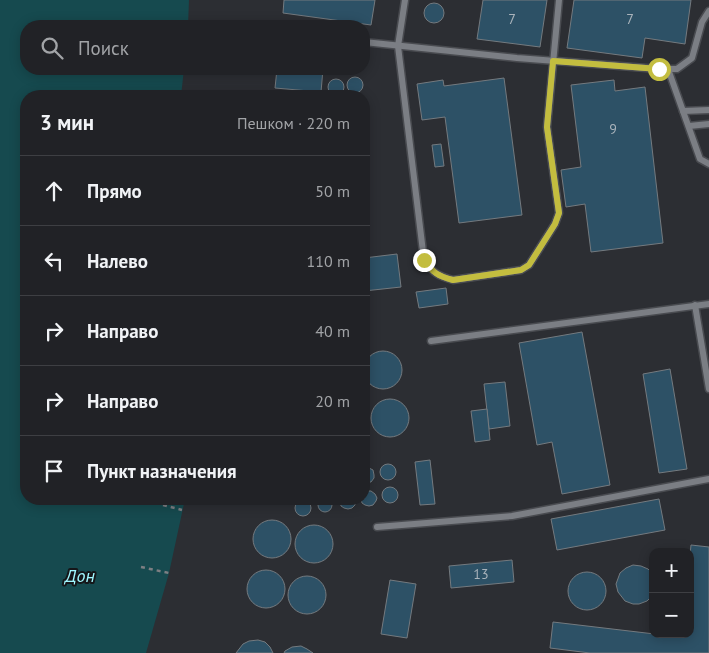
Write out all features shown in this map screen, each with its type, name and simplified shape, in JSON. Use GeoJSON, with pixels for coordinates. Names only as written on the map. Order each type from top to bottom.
{"type":"FeatureCollection","features":[{"type":"Feature","properties":{"kind":"lane"},"geometry":{"type":"LineString","coordinates":[[404,0],[398,46],[424,260],[431,271],[444,278],[453,280],[521,270],[529,265],[555,224],[559,213],[547,127],[559,0]]}},
{"type":"Feature","properties":{"kind":"lane"},"geometry":{"type":"LineString","coordinates":[[370,43],[553,61],[677,69],[692,58],[702,22],[709,11]]}},
{"type":"Feature","properties":{"kind":"lane"},"geometry":{"type":"LineString","coordinates":[[668,69],[700,159],[709,164]]}},
{"type":"Feature","properties":{"kind":"lane"},"geometry":{"type":"LineString","coordinates":[[683,111],[709,110]]}},
{"type":"Feature","properties":{"kind":"lane"},"geometry":{"type":"LineString","coordinates":[[688,126],[709,124]]}},
{"type":"Feature","properties":{"kind":"lane"},"geometry":{"type":"LineString","coordinates":[[431,341],[709,304]]}},
{"type":"Feature","properties":{"kind":"lane"},"geometry":{"type":"LineString","coordinates":[[695,305],[709,389]]}},
{"type":"Feature","properties":{"kind":"lane"},"geometry":{"type":"LineString","coordinates":[[377,527],[512,516],[709,478]]}},
{"type":"Feature","properties":{"kind":"path"},"geometry":{"type":"LineString","coordinates":[[163,505],[182,510]]}},
{"type":"Feature","properties":{"kind":"path"},"geometry":{"type":"LineString","coordinates":[[141,567],[169,573]]}},
{"type":"Feature","properties":{"kind":"water","name":"Дон"},"geometry":{"type":"Polygon","coordinates":[[[0,0],[189,0],[188,20],[20,20],[20,75],[183,75],[182,90],[20,90],[20,505],[184,505],[169,573],[146,653],[0,653],[0,0]]]}},
{"type":"Feature","properties":{"kind":"building"},"geometry":{"type":"Polygon","coordinates":[[[284,0],[375,0],[371,25],[370,20],[334,20],[283,13],[284,0]]]}},
{"type":"Feature","properties":{"kind":"building"},"geometry":{"type":"Polygon","coordinates":[[[483,0],[547,0],[540,47],[477,39],[483,0]]]}},
{"type":"Feature","properties":{"kind":"building"},"geometry":{"type":"Polygon","coordinates":[[[574,0],[691,0],[685,44],[645,38],[642,58],[567,48],[574,0]]]}},
{"type":"Feature","properties":{"kind":"building"},"geometry":{"type":"Polygon","coordinates":[[[434,3],[441,6],[444,13],[441,20],[434,23],[427,20],[424,13],[427,6],[434,3]]]}},
{"type":"Feature","properties":{"kind":"building"},"geometry":{"type":"Polygon","coordinates":[[[276,75],[322,75],[321,90],[275,88],[276,75]]]}},
{"type":"Feature","properties":{"kind":"building"},"geometry":{"type":"Polygon","coordinates":[[[355,77],[363,85],[360,90],[350,90],[347,85],[355,77]]]}},
{"type":"Feature","properties":{"kind":"building"},"geometry":{"type":"Polygon","coordinates":[[[504,78],[522,215],[459,223],[445,117],[422,120],[417,84],[443,80],[444,86],[504,78]]]}},
{"type":"Feature","properties":{"kind":"building"},"geometry":{"type":"Polygon","coordinates":[[[336,79],[343,84],[343,90],[329,90],[328,87],[336,79]]]}},
{"type":"Feature","properties":{"kind":"building"},"geometry":{"type":"Polygon","coordinates":[[[614,80],[615,91],[645,87],[663,243],[591,252],[585,204],[566,207],[561,170],[581,167],[571,85],[614,80]]]}},
{"type":"Feature","properties":{"kind":"building"},"geometry":{"type":"Polygon","coordinates":[[[441,144],[444,166],[435,167],[432,145],[441,144]]]}},
{"type":"Feature","properties":{"kind":"building"},"geometry":{"type":"Polygon","coordinates":[[[397,254],[401,287],[370,290],[370,257],[397,254]]]}},
{"type":"Feature","properties":{"kind":"building"},"geometry":{"type":"Polygon","coordinates":[[[446,288],[448,304],[419,308],[416,292],[446,288]]]}},
{"type":"Feature","properties":{"kind":"building"},"geometry":{"type":"Polygon","coordinates":[[[582,332],[610,485],[562,494],[552,442],[537,445],[519,343],[582,332]]]}},
{"type":"Feature","properties":{"kind":"building"},"geometry":{"type":"Polygon","coordinates":[[[376,352],[390,352],[397,356],[401,363],[401,377],[397,384],[383,389],[370,385],[370,355],[376,352]]]}},
{"type":"Feature","properties":{"kind":"building"},"geometry":{"type":"Polygon","coordinates":[[[670,369],[687,469],[659,473],[643,374],[670,369]]]}},
{"type":"Feature","properties":{"kind":"building"},"geometry":{"type":"Polygon","coordinates":[[[505,382],[510,426],[489,429],[484,384],[505,382]]]}},
{"type":"Feature","properties":{"kind":"building"},"geometry":{"type":"Polygon","coordinates":[[[390,399],[404,404],[409,418],[404,432],[390,437],[376,432],[371,418],[376,404],[390,399]]]}},
{"type":"Feature","properties":{"kind":"building"},"geometry":{"type":"Polygon","coordinates":[[[487,409],[490,440],[475,442],[471,411],[487,409]]]}},
{"type":"Feature","properties":{"kind":"building"},"geometry":{"type":"Polygon","coordinates":[[[430,460],[435,504],[420,505],[415,462],[430,460]]]}},
{"type":"Feature","properties":{"kind":"building"},"geometry":{"type":"Polygon","coordinates":[[[388,464],[396,472],[388,480],[380,472],[388,464]]]}},
{"type":"Feature","properties":{"kind":"building"},"geometry":{"type":"Polygon","coordinates":[[[370,468],[373,470],[374,478],[371,482],[370,468]]]}},
{"type":"Feature","properties":{"kind":"building"},"geometry":{"type":"Polygon","coordinates":[[[390,487],[398,495],[390,503],[382,495],[390,487]]]}},
{"type":"Feature","properties":{"kind":"building"},"geometry":{"type":"Polygon","coordinates":[[[371,491],[377,498],[373,505],[369,506],[365,505],[370,505],[371,491]]]}},
{"type":"Feature","properties":{"kind":"building"},"geometry":{"type":"Polygon","coordinates":[[[659,499],[665,530],[557,550],[551,519],[659,499]]]}},
{"type":"Feature","properties":{"kind":"building"},"geometry":{"type":"Polygon","coordinates":[[[296,505],[310,505],[310,511],[303,516],[295,508],[296,505]]]}},
{"type":"Feature","properties":{"kind":"building"},"geometry":{"type":"Polygon","coordinates":[[[318,505],[332,505],[328,512],[322,512],[318,505]]]}},
{"type":"Feature","properties":{"kind":"building"},"geometry":{"type":"Polygon","coordinates":[[[341,505],[355,505],[348,509],[341,505]]]}},
{"type":"Feature","properties":{"kind":"building"},"geometry":{"type":"Polygon","coordinates":[[[272,520],[286,525],[291,539],[286,553],[272,558],[258,553],[253,539],[258,525],[272,520]]]}},
{"type":"Feature","properties":{"kind":"building"},"geometry":{"type":"Polygon","coordinates":[[[314,525],[328,530],[333,544],[328,558],[314,563],[300,558],[295,544],[300,530],[314,525]]]}},
{"type":"Feature","properties":{"kind":"building"},"geometry":{"type":"Polygon","coordinates":[[[691,545],[709,547],[709,653],[590,653],[550,648],[553,622],[649,633],[649,638],[694,638],[694,548],[691,548],[691,545]]]}},
{"type":"Feature","properties":{"kind":"building"},"geometry":{"type":"Polygon","coordinates":[[[512,560],[514,582],[451,588],[449,566],[512,560]]]}},
{"type":"Feature","properties":{"kind":"building"},"geometry":{"type":"Polygon","coordinates":[[[633,565],[649,570],[649,599],[647,601],[633,604],[625,601],[618,592],[616,584],[620,573],[633,565]]]}},
{"type":"Feature","properties":{"kind":"building"},"geometry":{"type":"Polygon","coordinates":[[[266,570],[280,575],[285,589],[280,603],[266,608],[252,603],[247,589],[252,575],[266,570]]]}},
{"type":"Feature","properties":{"kind":"building"},"geometry":{"type":"Polygon","coordinates":[[[587,572],[601,577],[606,591],[601,605],[587,610],[573,605],[568,591],[573,577],[587,572]]]}},
{"type":"Feature","properties":{"kind":"building"},"geometry":{"type":"Polygon","coordinates":[[[307,576],[321,581],[326,595],[321,609],[307,614],[293,609],[288,595],[293,581],[307,576]]]}},
{"type":"Feature","properties":{"kind":"building"},"geometry":{"type":"Polygon","coordinates":[[[390,580],[416,584],[407,638],[381,634],[390,580]]]}},
{"type":"Feature","properties":{"kind":"building"},"geometry":{"type":"Polygon","coordinates":[[[258,640],[265,642],[273,653],[236,653],[243,644],[258,640]]]}},
{"type":"Feature","properties":{"kind":"building"},"geometry":{"type":"Polygon","coordinates":[[[301,646],[313,653],[284,653],[292,647],[301,646]]]}},
{"type":"Feature","properties":{"kind":"route"},"geometry":{"type":"LineString","coordinates":[[424,260],[431,271],[444,278],[453,280],[521,270],[529,265],[555,224],[559,213],[547,127],[553,61],[659,69]]}}]}
